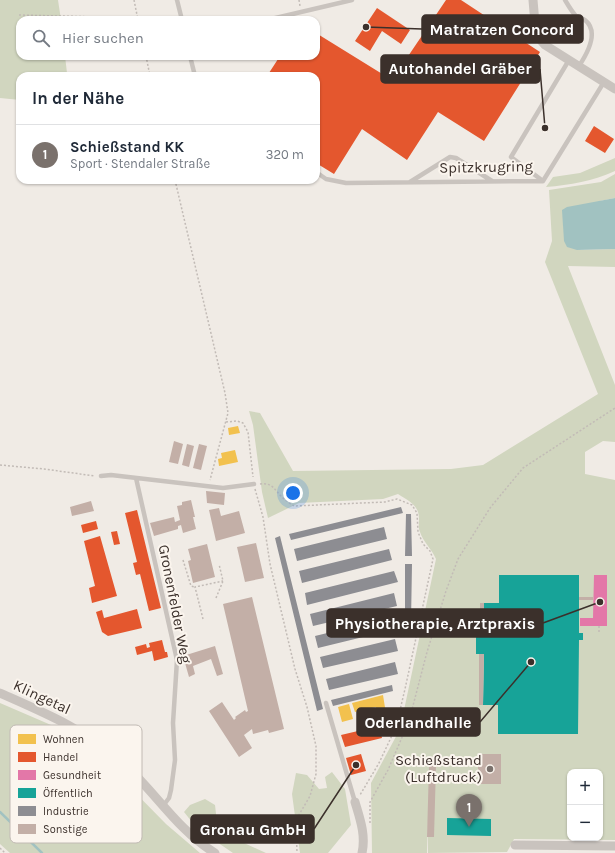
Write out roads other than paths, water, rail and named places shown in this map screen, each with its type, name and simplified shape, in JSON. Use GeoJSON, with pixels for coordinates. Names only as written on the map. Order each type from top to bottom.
{"type":"FeatureCollection","features":[{"type":"Feature","properties":{"kind":"street"},"geometry":{"type":"LineString","coordinates":[[533,0],[536,35],[545,45],[615,89]]}},
{"type":"Feature","properties":{"kind":"street","name":"Klingetal"},"geometry":{"type":"LineString","coordinates":[[0,693],[71,725]]}},
{"type":"Feature","properties":{"kind":"street","name":"Klingetal"},"geometry":{"type":"LineString","coordinates":[[142,781],[187,831],[215,853]]}},
{"type":"Feature","properties":{"kind":"street"},"geometry":{"type":"LineString","coordinates":[[355,802],[363,831],[362,853]]}},
{"type":"Feature","properties":{"kind":"street"},"geometry":{"type":"LineString","coordinates":[[515,845],[604,850],[615,846]]}},
{"type":"Feature","properties":{"kind":"lane"},"geometry":{"type":"LineString","coordinates":[[177,0],[181,16]]}},
{"type":"Feature","properties":{"kind":"lane"},"geometry":{"type":"LineString","coordinates":[[284,16],[352,0]]}},
{"type":"Feature","properties":{"kind":"lane"},"geometry":{"type":"LineString","coordinates":[[566,0],[575,15],[586,21],[592,29],[592,38],[587,54],[579,66]]}},
{"type":"Feature","properties":{"kind":"lane"},"geometry":{"type":"LineString","coordinates":[[191,60],[194,72]]}},
{"type":"Feature","properties":{"kind":"lane"},"geometry":{"type":"LineString","coordinates":[[543,181],[511,157],[569,60]]}},
{"type":"Feature","properties":{"kind":"lane","name":"Spitzkrugring"},"geometry":{"type":"LineString","coordinates":[[320,175],[326,179],[346,183],[543,181],[604,82]]}},
{"type":"Feature","properties":{"kind":"lane"},"geometry":{"type":"LineString","coordinates":[[410,182],[450,157],[456,158],[492,181]]}},
{"type":"Feature","properties":{"kind":"lane"},"geometry":{"type":"LineString","coordinates":[[102,476],[111,475],[223,488],[254,484]]}},
{"type":"Feature","properties":{"kind":"lane","name":"Gronenfelder Weg"},"geometry":{"type":"LineString","coordinates":[[136,478],[177,660],[173,723],[175,760],[169,798],[163,806]]}},
{"type":"Feature","properties":{"kind":"lane"},"geometry":{"type":"LineString","coordinates":[[326,703],[355,802]]}},
{"type":"Feature","properties":{"kind":"water"},"geometry":{"type":"Polygon","coordinates":[[[615,198],[615,249],[577,250],[567,247],[564,241],[562,210],[567,207],[615,198]]]}},
{"type":"Feature","properties":{"kind":"waterway"},"geometry":{"type":"LineString","coordinates":[[0,812],[10,822]]}},
{"type":"Feature","properties":{"kind":"waterway"},"geometry":{"type":"LineString","coordinates":[[32,843],[42,853]]}},
{"type":"Feature","properties":{"kind":"place","name":"Matratzen Concord"},"geometry":{"type":"Point","coordinates":[366,27]}},
{"type":"Feature","properties":{"kind":"place","name":"Autohandel Gräber"},"geometry":{"type":"Point","coordinates":[545,128]}},
{"type":"Feature","properties":{"kind":"place","name":"Physiotherapie, Arztpraxis"},"geometry":{"type":"Point","coordinates":[600,602]}},
{"type":"Feature","properties":{"kind":"place","name":"Oderlandhalle"},"geometry":{"type":"Point","coordinates":[531,662]}},
{"type":"Feature","properties":{"kind":"place","name":"Gronau GmbH"},"geometry":{"type":"Point","coordinates":[356,765]}},
{"type":"Feature","properties":{"kind":"place","name":"Schießstand (Luftdruck)"},"geometry":{"type":"Point","coordinates":[490,769]}},
{"type":"Feature","properties":{"kind":"place","name":"Schießstand KK"},"geometry":{"type":"Point","coordinates":[469,827]}}]}
